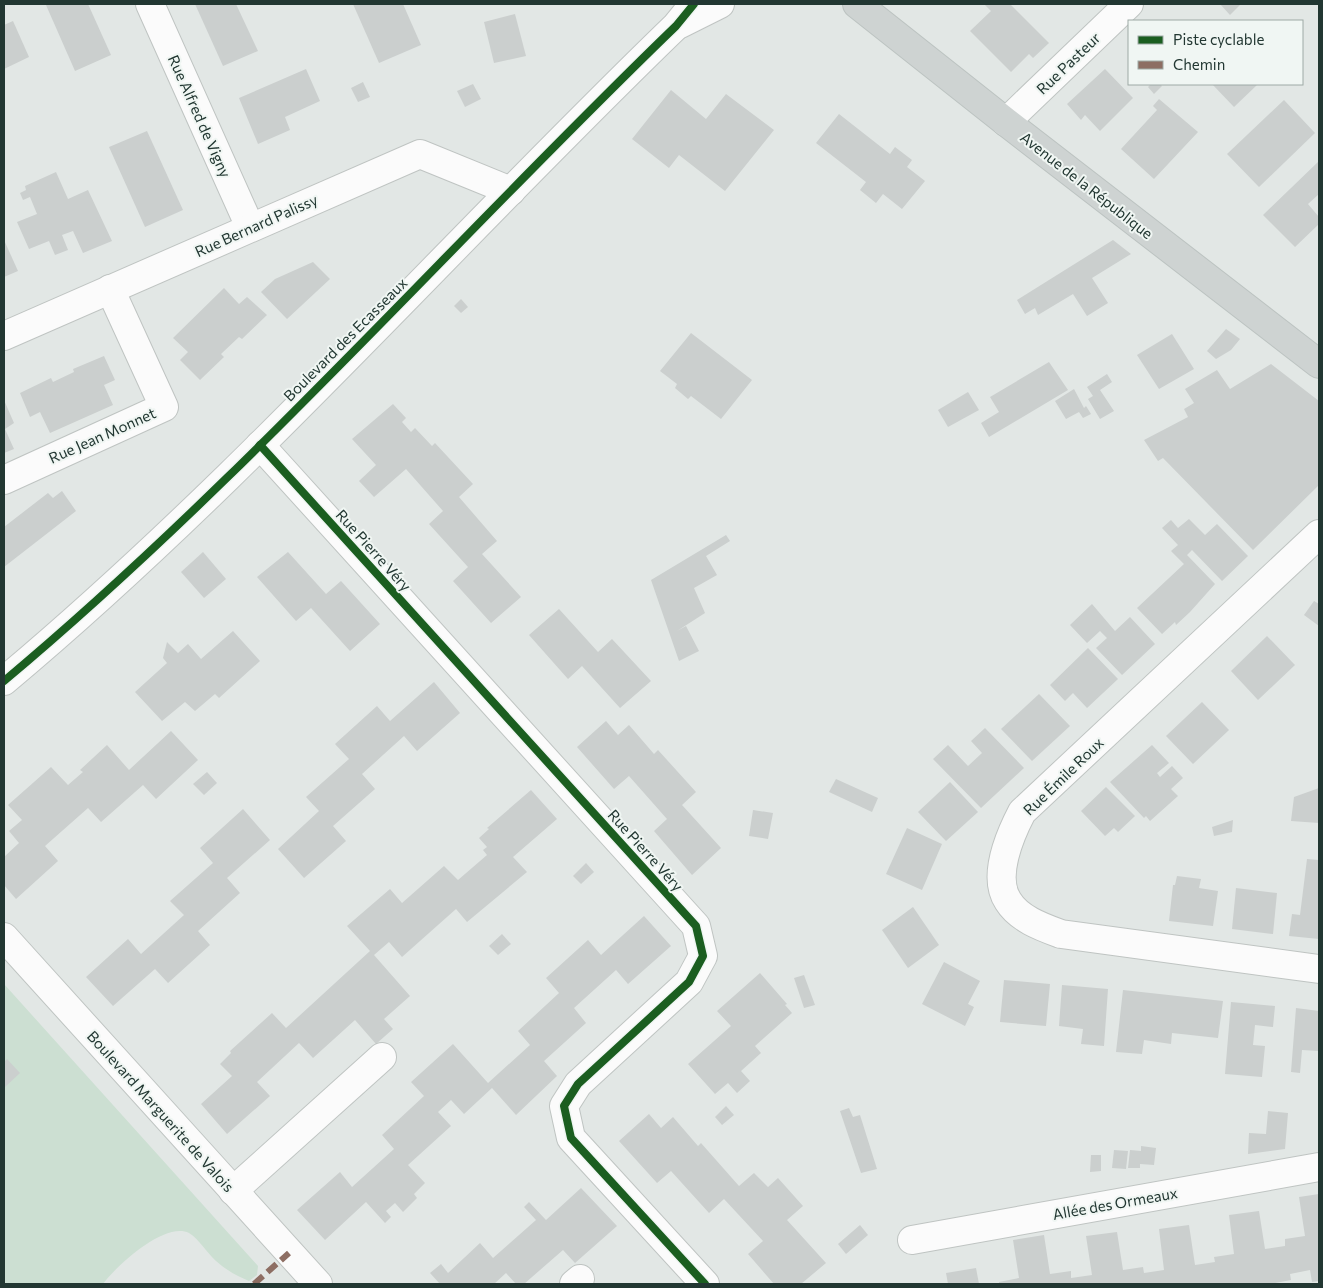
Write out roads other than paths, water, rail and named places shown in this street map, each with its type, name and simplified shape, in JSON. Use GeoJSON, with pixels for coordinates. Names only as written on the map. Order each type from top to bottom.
{"type":"FeatureCollection","features":[{"type":"Feature","properties":{"kind":"main road","name":"Avenue de la République"},"geometry":{"type":"LineString","coordinates":[[857,4],[1319,364]]}},
{"type":"Feature","properties":{"kind":"street","name":"Rue Alfred de Vigny"},"geometry":{"type":"LineString","coordinates":[[150,4],[250,227]]}},
{"type":"Feature","properties":{"kind":"street","name":"Boulevard des Ecasseaux"},"geometry":{"type":"LineString","coordinates":[[4,681],[96,602],[260,445],[511,190],[676,26],[694,4]]}},
{"type":"Feature","properties":{"kind":"street","name":"Boulevard des Ecasseaux"},"geometry":{"type":"LineString","coordinates":[[676,26],[720,4]]}},
{"type":"Feature","properties":{"kind":"street","name":"Rue Pasteur"},"geometry":{"type":"LineString","coordinates":[[1006,122],[1129,4]]}},
{"type":"Feature","properties":{"kind":"street","name":"Rue Bernard Palissy"},"geometry":{"type":"LineString","coordinates":[[4,336],[420,154],[511,190]]}},
{"type":"Feature","properties":{"kind":"street","name":"Rue Jean Monnet"},"geometry":{"type":"LineString","coordinates":[[4,480],[164,407],[110,289]]}},
{"type":"Feature","properties":{"kind":"street","name":"Rue Pierre Véry"},"geometry":{"type":"LineString","coordinates":[[260,445],[696,926],[704,956],[689,982],[578,1084],[564,1106],[571,1138],[705,1284]]}},
{"type":"Feature","properties":{"kind":"street","name":"Rue Émile Roux"},"geometry":{"type":"LineString","coordinates":[[1319,534],[1022,812],[1010,836],[1002,863],[1003,883],[1007,901],[1033,923],[1061,934],[1319,970]]}},
{"type":"Feature","properties":{"kind":"street","name":"Boulevard Marguerite de Valois"},"geometry":{"type":"LineString","coordinates":[[4,937],[318,1284]]}},
{"type":"Feature","properties":{"kind":"street"},"geometry":{"type":"LineString","coordinates":[[233,1190],[382,1057]]}},
{"type":"Feature","properties":{"kind":"street","name":"Allée des Ormeaux"},"geometry":{"type":"LineString","coordinates":[[912,1240],[1319,1167]]}}]}
